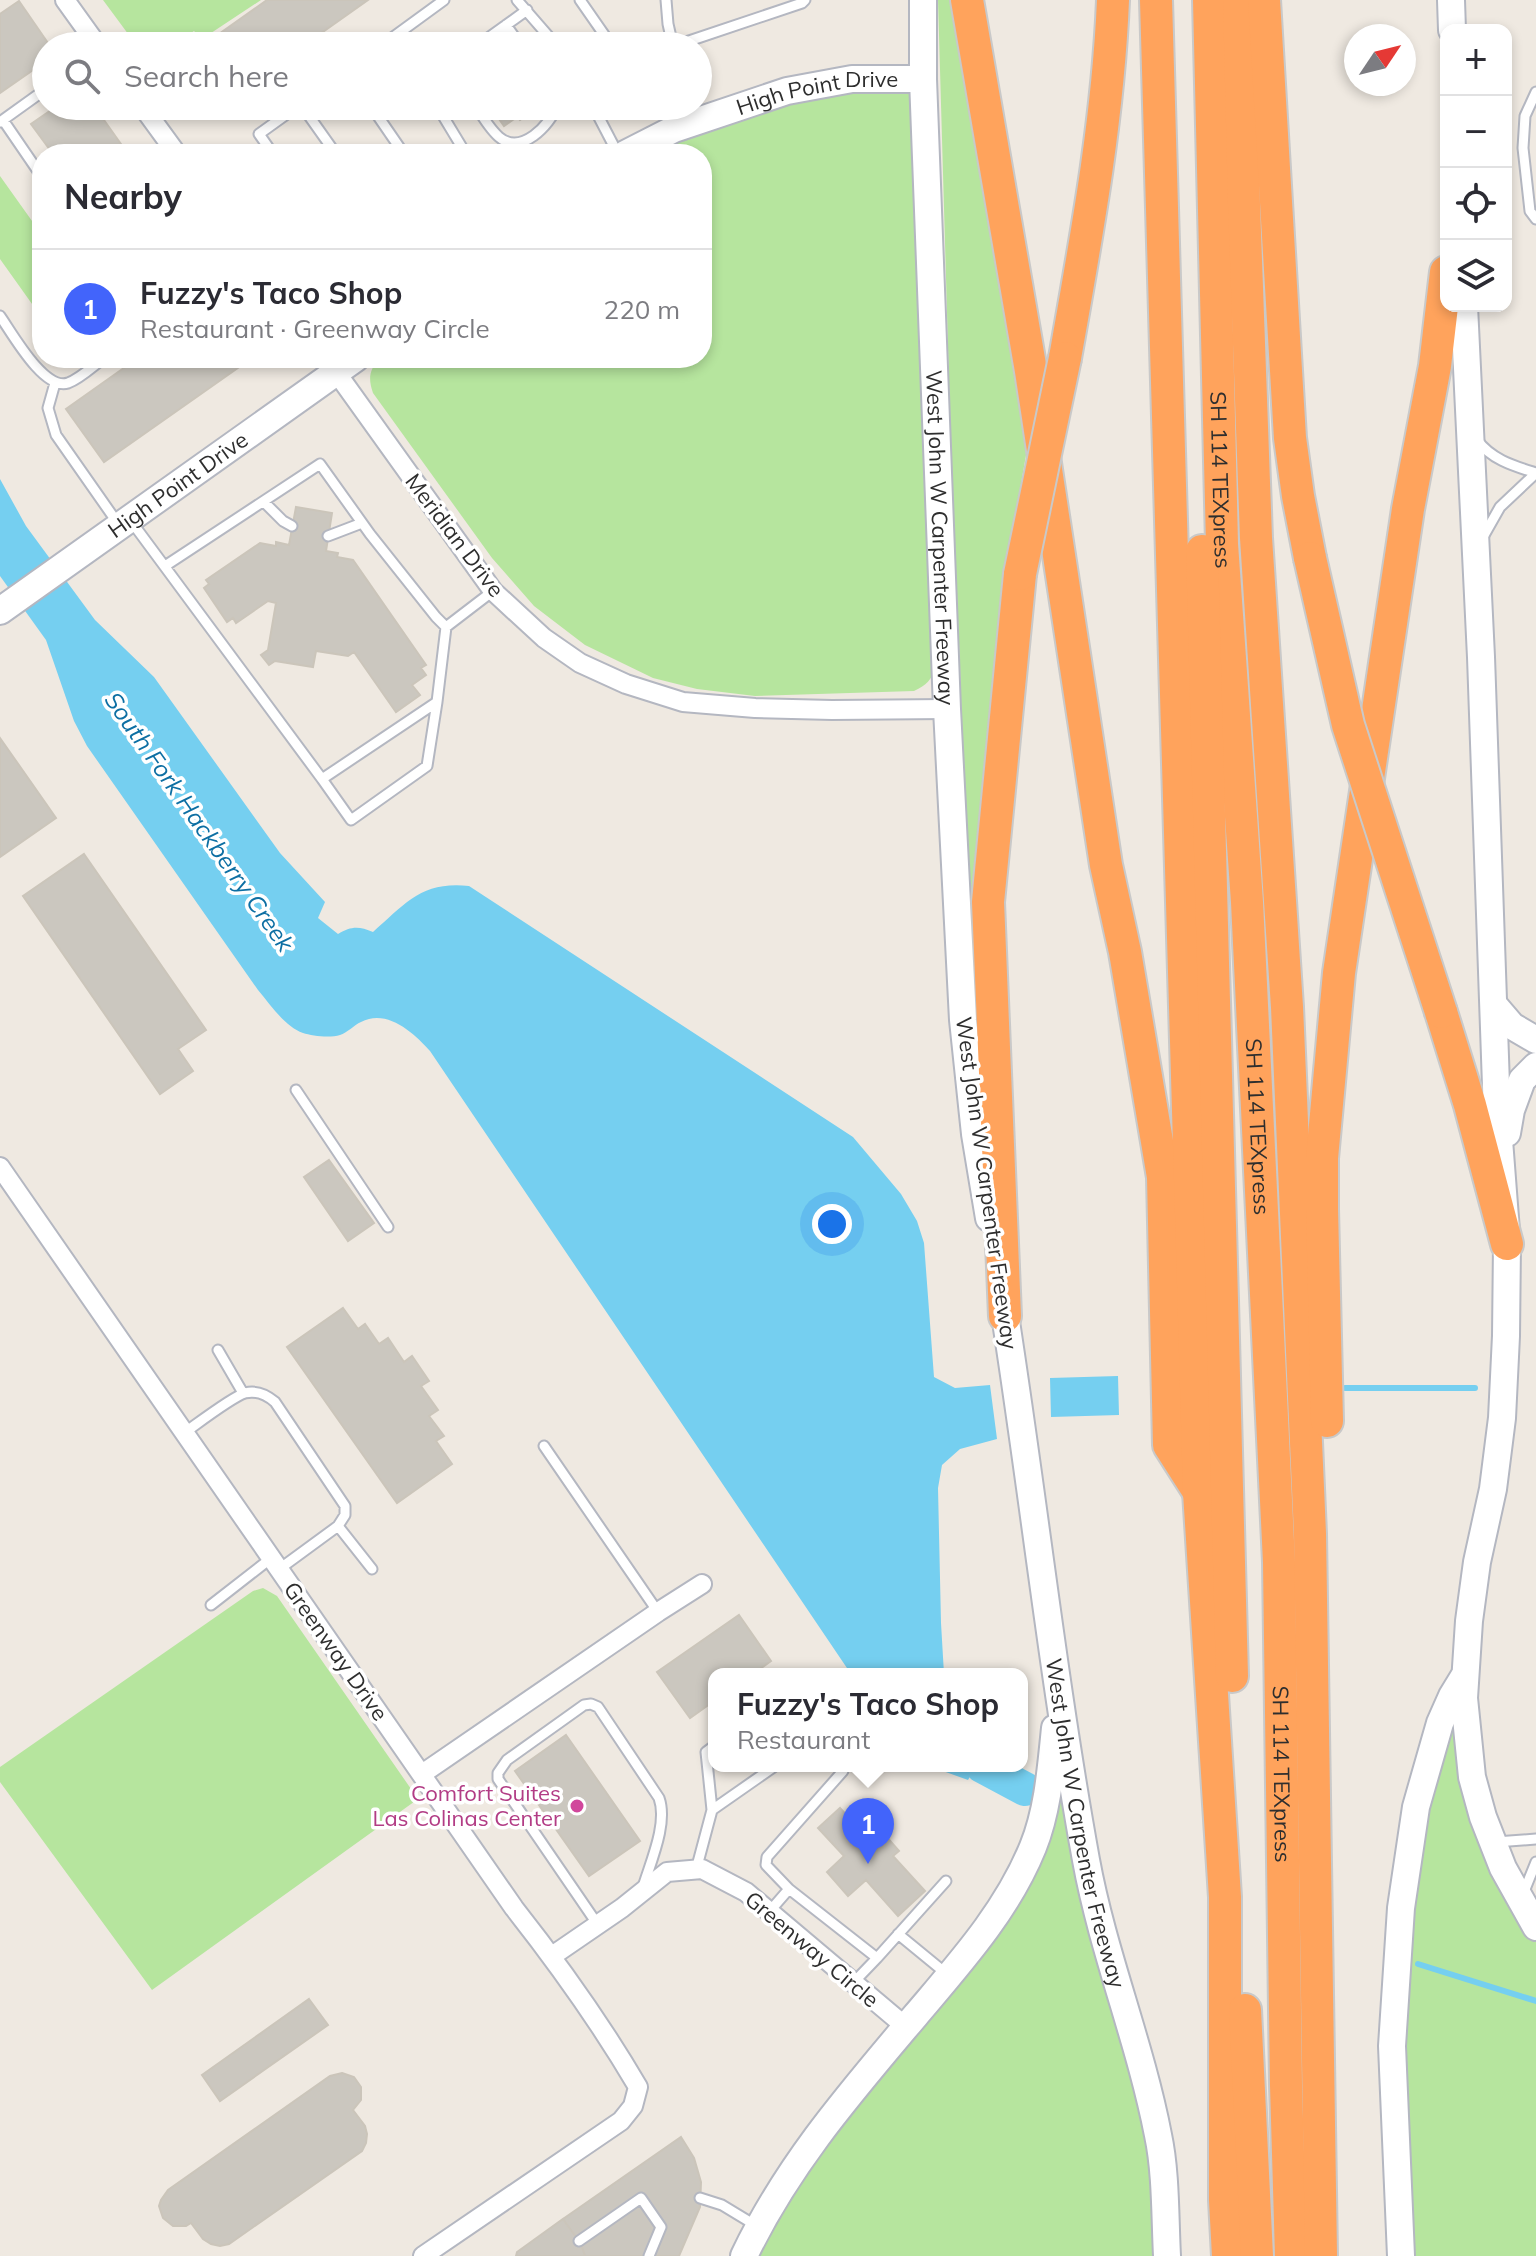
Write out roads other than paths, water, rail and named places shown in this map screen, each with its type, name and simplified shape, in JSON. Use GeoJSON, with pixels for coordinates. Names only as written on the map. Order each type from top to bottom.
{"type":"FeatureCollection","features":[{"type":"Feature","properties":{"kind":"highway"},"geometry":{"type":"LineString","coordinates":[[967,0],[1031,371],[1106,865],[1125,952],[1163,1177],[1169,1445],[1199,1492]]}},
{"type":"Feature","properties":{"kind":"highway"},"geometry":{"type":"LineString","coordinates":[[1005,1316],[988,902],[1020,574],[1091,214],[1105,114],[1113,0]]}},
{"type":"Feature","properties":{"kind":"highway"},"geometry":{"type":"LineString","coordinates":[[1156,0],[1199,1492],[1225,1897],[1225,2200],[1228,2256]]}},
{"type":"Feature","properties":{"kind":"highway","name":"SH 114 TEXpress"},"geometry":{"type":"LineString","coordinates":[[1186,0],[1236,1819],[1257,2256]]}},
{"type":"Feature","properties":{"kind":"highway","name":"SH 114 TEXpress"},"geometry":{"type":"LineString","coordinates":[[1209,0],[1222,544],[1247,902],[1279,1562],[1285,2053],[1291,2256]]}},
{"type":"Feature","properties":{"kind":"highway"},"geometry":{"type":"LineString","coordinates":[[1239,0],[1256,538],[1287,1007],[1310,1534],[1321,2256]]}},
{"type":"Feature","properties":{"kind":"highway"},"geometry":{"type":"LineString","coordinates":[[1264,0],[1290,438],[1310,558],[1348,725],[1470,1105],[1507,1244]]}},
{"type":"Feature","properties":{"kind":"highway"},"geometry":{"type":"LineString","coordinates":[[1310,1534],[1328,1475],[1322,1158],[1339,973],[1408,509],[1435,366],[1441,312]]}},
{"type":"Feature","properties":{"kind":"main road","name":"West John W Carpenter Freeway"},"geometry":{"type":"LineString","coordinates":[[923,0],[923,79],[947,709],[963,1020],[975,1134],[1005,1316],[1058,1696],[1086,1861],[1159,2139],[1167,2256]]}},
{"type":"Feature","properties":{"kind":"main road"},"geometry":{"type":"LineString","coordinates":[[1451,0],[1452,24]]}},
{"type":"Feature","properties":{"kind":"main road","name":"High Point Drive"},"geometry":{"type":"LineString","coordinates":[[712,116],[787,91],[852,79],[923,79]]}},
{"type":"Feature","properties":{"kind":"main road","name":"High Point Drive"},"geometry":{"type":"LineString","coordinates":[[645,144],[701,120]]}},
{"type":"Feature","properties":{"kind":"main road"},"geometry":{"type":"LineString","coordinates":[[1464,312],[1497,1114],[1507,1244],[1506,1336],[1499,1443],[1469,1621],[1465,1675],[1467,1734],[1472,1777],[1492,1843],[1536,1927]]}},
{"type":"Feature","properties":{"kind":"main road","name":"High Point Drive"},"geometry":{"type":"LineString","coordinates":[[0,611],[332,368]]}},
{"type":"Feature","properties":{"kind":"main road"},"geometry":{"type":"LineString","coordinates":[[1494,1005],[1512,1026],[1536,1040]]}},
{"type":"Feature","properties":{"kind":"main road"},"geometry":{"type":"LineString","coordinates":[[1502,1164],[1511,1110],[1522,1080],[1536,1066]]}},
{"type":"Feature","properties":{"kind":"main road"},"geometry":{"type":"LineString","coordinates":[[1401,2256],[1392,2046],[1401,1908],[1416,1807],[1440,1723],[1465,1675]]}},
{"type":"Feature","properties":{"kind":"main road"},"geometry":{"type":"LineString","coordinates":[[744,2256],[758,2227],[804,2153],[980,1939],[1015,1883],[1034,1845],[1049,1782],[1058,1696]]}},
{"type":"Feature","properties":{"kind":"street"},"geometry":{"type":"LineString","coordinates":[[65,0],[88,32]]}},
{"type":"Feature","properties":{"kind":"street"},"geometry":{"type":"LineString","coordinates":[[152,120],[170,144]]}},
{"type":"Feature","properties":{"kind":"street","name":"Meridian Drive"},"geometry":{"type":"LineString","coordinates":[[342,368],[493,591],[544,638],[580,663],[626,684],[683,702],[755,708],[947,709]]}},
{"type":"Feature","properties":{"kind":"street","name":"Greenway Drive"},"geometry":{"type":"LineString","coordinates":[[0,1167],[514,1908],[607,2034],[638,2087],[633,2106],[621,2121],[423,2256]]}},
{"type":"Feature","properties":{"kind":"street"},"geometry":{"type":"LineString","coordinates":[[422,1774],[702,1584]]}},
{"type":"Feature","properties":{"kind":"street","name":"Greenway Circle"},"geometry":{"type":"LineString","coordinates":[[696,1870],[702,1869],[746,1892],[906,2027]]}},
{"type":"Feature","properties":{"kind":"street"},"geometry":{"type":"LineString","coordinates":[[552,1956],[667,1872],[696,1870]]}},
{"type":"Feature","properties":{"kind":"lane"},"geometry":{"type":"LineString","coordinates":[[403,32],[444,0]]}},
{"type":"Feature","properties":{"kind":"lane"},"geometry":{"type":"LineString","coordinates":[[517,0],[545,32]]}},
{"type":"Feature","properties":{"kind":"lane"},"geometry":{"type":"LineString","coordinates":[[580,0],[602,32]]}},
{"type":"Feature","properties":{"kind":"lane"},"geometry":{"type":"LineString","coordinates":[[666,0],[670,32]]}},
{"type":"Feature","properties":{"kind":"lane"},"geometry":{"type":"LineString","coordinates":[[712,33],[805,0]]}},
{"type":"Feature","properties":{"kind":"lane"},"geometry":{"type":"LineString","coordinates":[[496,32],[527,10]]}},
{"type":"Feature","properties":{"kind":"lane"},"geometry":{"type":"LineString","coordinates":[[506,25],[511,32]]}},
{"type":"Feature","properties":{"kind":"lane"},"geometry":{"type":"LineString","coordinates":[[1536,92],[1525,116],[1523,148],[1530,211],[1536,219]]}},
{"type":"Feature","properties":{"kind":"lane"},"geometry":{"type":"LineString","coordinates":[[32,99],[1,121],[32,163]]}},
{"type":"Feature","properties":{"kind":"lane"},"geometry":{"type":"LineString","coordinates":[[266,144],[259,134],[280,120]]}},
{"type":"Feature","properties":{"kind":"lane"},"geometry":{"type":"LineString","coordinates":[[310,120],[328,144]]}},
{"type":"Feature","properties":{"kind":"lane"},"geometry":{"type":"LineString","coordinates":[[381,120],[397,144]]}},
{"type":"Feature","properties":{"kind":"lane"},"geometry":{"type":"LineString","coordinates":[[445,120],[460,144]]}},
{"type":"Feature","properties":{"kind":"lane"},"geometry":{"type":"LineString","coordinates":[[486,120],[500,138],[511,142],[535,135],[550,120]]}},
{"type":"Feature","properties":{"kind":"lane"},"geometry":{"type":"LineString","coordinates":[[600,120],[613,144]]}},
{"type":"Feature","properties":{"kind":"lane"},"geometry":{"type":"LineString","coordinates":[[0,316],[32,361]]}},
{"type":"Feature","properties":{"kind":"lane"},"geometry":{"type":"LineString","coordinates":[[37,368],[55,383],[70,382],[90,368]]}},
{"type":"Feature","properties":{"kind":"lane"},"geometry":{"type":"LineString","coordinates":[[55,383],[48,408],[56,435],[90,484],[165,566],[351,820],[427,766],[446,627],[493,591]]}},
{"type":"Feature","properties":{"kind":"lane"},"geometry":{"type":"LineString","coordinates":[[1470,431],[1484,450],[1506,463],[1536,473],[1500,507],[1476,550]]}},
{"type":"Feature","properties":{"kind":"lane"},"geometry":{"type":"LineString","coordinates":[[165,566],[320,464],[362,523],[446,627]]}},
{"type":"Feature","properties":{"kind":"lane"},"geometry":{"type":"LineString","coordinates":[[264,502],[292,526]]}},
{"type":"Feature","properties":{"kind":"lane"},"geometry":{"type":"LineString","coordinates":[[328,536],[362,523]]}},
{"type":"Feature","properties":{"kind":"lane"},"geometry":{"type":"LineString","coordinates":[[322,779],[437,702]]}},
{"type":"Feature","properties":{"kind":"lane"},"geometry":{"type":"LineString","coordinates":[[296,1090],[388,1227]]}},
{"type":"Feature","properties":{"kind":"lane"},"geometry":{"type":"LineString","coordinates":[[218,1350],[243,1393]]}},
{"type":"Feature","properties":{"kind":"lane"},"geometry":{"type":"LineString","coordinates":[[184,1433],[243,1393],[256,1392],[268,1396],[345,1506],[345,1515],[338,1526],[211,1605]]}},
{"type":"Feature","properties":{"kind":"lane"},"geometry":{"type":"LineString","coordinates":[[544,1446],[658,1612]]}},
{"type":"Feature","properties":{"kind":"lane"},"geometry":{"type":"LineString","coordinates":[[338,1526],[372,1569]]}},
{"type":"Feature","properties":{"kind":"lane"},"geometry":{"type":"LineString","coordinates":[[598,1925],[498,1779],[498,1773],[507,1760],[584,1705],[598,1707],[662,1807],[662,1820],[642,1892]]}},
{"type":"Feature","properties":{"kind":"lane"},"geometry":{"type":"LineString","coordinates":[[708,1750],[708,1771]]}},
{"type":"Feature","properties":{"kind":"lane"},"geometry":{"type":"LineString","coordinates":[[696,1870],[712,1810],[708,1772]]}},
{"type":"Feature","properties":{"kind":"lane"},"geometry":{"type":"LineString","coordinates":[[712,1810],[766,1772]]}},
{"type":"Feature","properties":{"kind":"lane"},"geometry":{"type":"LineString","coordinates":[[842,1772],[767,1857],[766,1865],[789,1889],[877,1958]]}},
{"type":"Feature","properties":{"kind":"lane"},"geometry":{"type":"LineString","coordinates":[[1492,1843],[1536,1839]]}},
{"type":"Feature","properties":{"kind":"lane"},"geometry":{"type":"LineString","coordinates":[[1520,1901],[1536,1862]]}},
{"type":"Feature","properties":{"kind":"lane"},"geometry":{"type":"LineString","coordinates":[[853,1983],[946,1881]]}},
{"type":"Feature","properties":{"kind":"lane"},"geometry":{"type":"LineString","coordinates":[[769,1912],[789,1889]]}},
{"type":"Feature","properties":{"kind":"lane"},"geometry":{"type":"LineString","coordinates":[[898,1934],[949,1976]]}},
{"type":"Feature","properties":{"kind":"lane"},"geometry":{"type":"LineString","coordinates":[[579,2241],[641,2198],[661,2227],[649,2256]]}},
{"type":"Feature","properties":{"kind":"lane"},"geometry":{"type":"LineString","coordinates":[[700,2198],[722,2205],[758,2227]]}},
{"type":"Feature","properties":{"kind":"water"},"geometry":{"type":"Polygon","coordinates":[[[0,479],[26,526],[95,620],[154,677],[280,853],[325,902],[318,918],[338,934],[355,928],[373,932],[416,896],[439,887],[469,886],[853,1137],[901,1194],[917,1221],[924,1243],[934,1377],[955,1388],[990,1385],[997,1439],[960,1449],[942,1465],[938,1488],[944,1668],[847,1668],[424,1044],[399,1024],[380,1018],[361,1022],[336,1036],[303,1033],[284,1020],[258,990],[87,746],[74,721],[46,640],[0,576],[0,479]]]}},
{"type":"Feature","properties":{"kind":"water"},"geometry":{"type":"Polygon","coordinates":[[[1118,1376],[1119,1415],[1051,1417],[1050,1378],[1118,1376]]]}},
{"type":"Feature","properties":{"kind":"water"},"geometry":{"type":"Polygon","coordinates":[[[946,1772],[973,1772],[968,1780],[946,1772]]]}},
{"type":"Feature","properties":{"kind":"waterway","name":"South Fork Hackberry Creek"},"geometry":{"type":"LineString","coordinates":[[1345,1388],[1475,1388]]}},
{"type":"Feature","properties":{"kind":"waterway","name":"South Fork Hackberry Creek"},"geometry":{"type":"LineString","coordinates":[[993,1772],[1025,1789]]}},
{"type":"Feature","properties":{"kind":"waterway","name":"South Fork Hackberry Creek"},"geometry":{"type":"LineString","coordinates":[[1418,1964],[1536,2001]]}},
{"type":"Feature","properties":{"kind":"place","name":"Comfort Suites Las Colinas Center"},"geometry":{"type":"Point","coordinates":[577,1806]}},
{"type":"Feature","properties":{"kind":"place","name":"Fuzzy's Taco Shop"},"geometry":{"type":"Point","coordinates":[868,1864]}}]}
